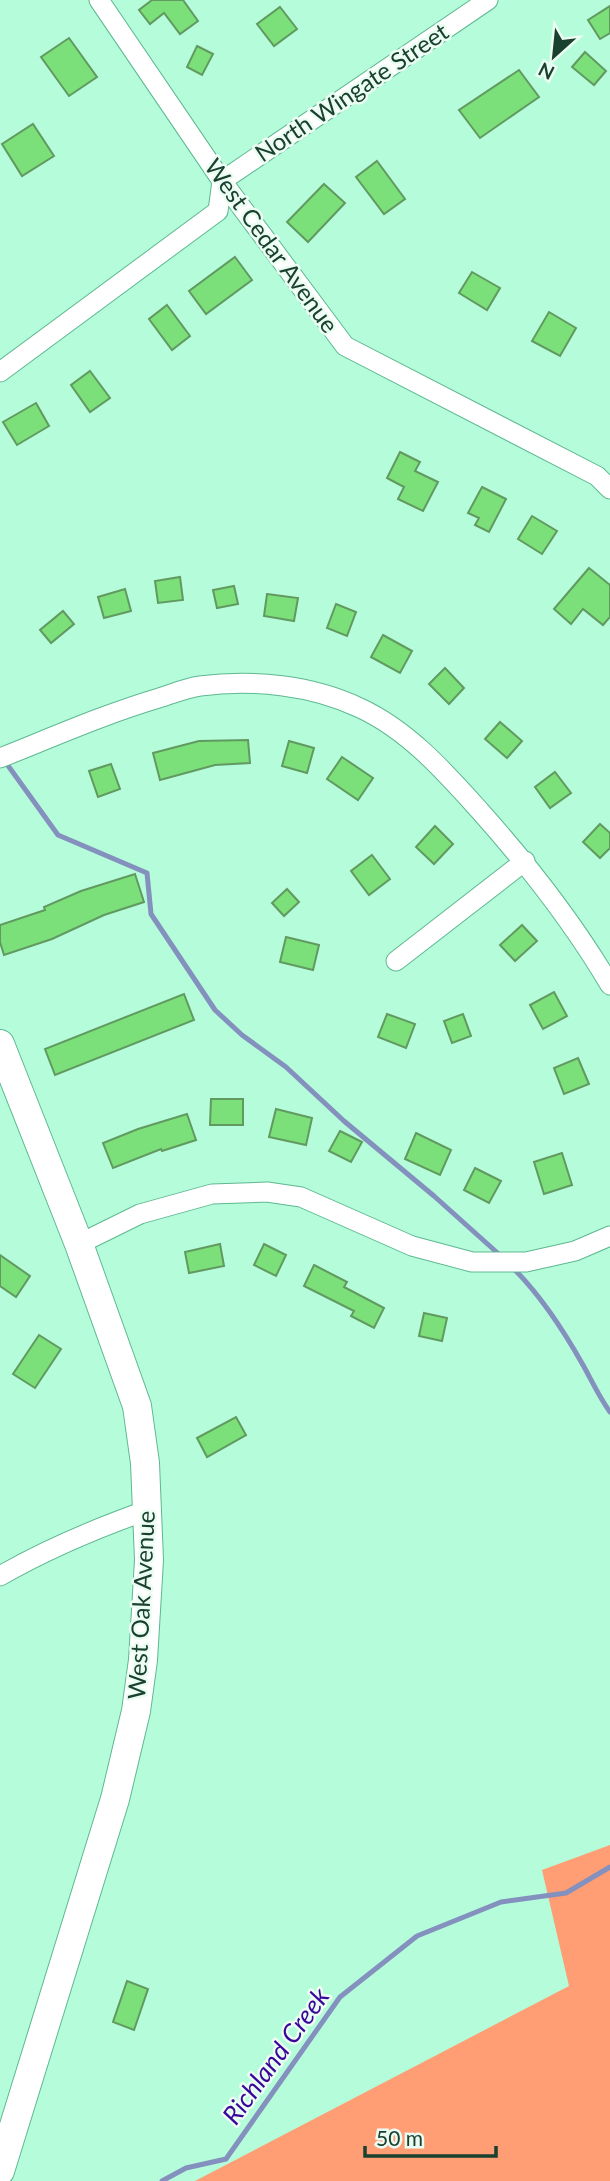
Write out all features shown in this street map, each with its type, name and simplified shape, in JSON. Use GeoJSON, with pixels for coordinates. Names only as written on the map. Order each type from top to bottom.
{"type":"FeatureCollection","features":[{"type":"Feature","properties":{"kind":"street","name":"West Cedar Avenue"},"geometry":{"type":"LineString","coordinates":[[99,0],[222,181],[345,346],[597,476],[610,489]]}},
{"type":"Feature","properties":{"kind":"street","name":"North Wingate Street"},"geometry":{"type":"LineString","coordinates":[[222,181],[488,0]]}},
{"type":"Feature","properties":{"kind":"street"},"geometry":{"type":"LineString","coordinates":[[0,372],[218,211],[222,181]]}},
{"type":"Feature","properties":{"kind":"street"},"geometry":{"type":"LineString","coordinates":[[0,758],[133,706],[196,686],[233,682],[281,686],[326,695],[361,708],[398,731],[449,775],[525,861],[579,936],[610,985]]}},
{"type":"Feature","properties":{"kind":"street"},"geometry":{"type":"LineString","coordinates":[[396,961],[525,861]]}},
{"type":"Feature","properties":{"kind":"street","name":"West Oak Avenue"},"geometry":{"type":"LineString","coordinates":[[0,1044],[79,1244],[137,1406],[148,1510],[143,1660],[136,1712],[115,1798],[3,2161]]}},
{"type":"Feature","properties":{"kind":"street"},"geometry":{"type":"LineString","coordinates":[[79,1244],[140,1214],[212,1194],[267,1192],[301,1198],[412,1246],[472,1262],[526,1262],[575,1251],[610,1236]]}},
{"type":"Feature","properties":{"kind":"street"},"geometry":{"type":"LineString","coordinates":[[0,1576],[37,1555],[148,1510]]}},
{"type":"Feature","properties":{"kind":"shaded area"},"geometry":{"type":"Polygon","coordinates":[[[610,1845],[610,2181],[195,2181],[569,1986],[542,1870],[610,1845]]]}},
{"type":"Feature","properties":{"kind":"building"},"geometry":{"type":"Polygon","coordinates":[[[152,0],[183,0],[198,21],[180,34],[164,13],[150,24],[139,10],[152,0]]]}},
{"type":"Feature","properties":{"kind":"building"},"geometry":{"type":"Polygon","coordinates":[[[610,6],[610,33],[600,39],[588,20],[610,6]]]}},
{"type":"Feature","properties":{"kind":"building"},"geometry":{"type":"Polygon","coordinates":[[[280,7],[297,29],[274,46],[257,24],[280,7]]]}},
{"type":"Feature","properties":{"kind":"building"},"geometry":{"type":"Polygon","coordinates":[[[69,38],[97,77],[69,96],[41,57],[69,38]]]}},
{"type":"Feature","properties":{"kind":"building"},"geometry":{"type":"Polygon","coordinates":[[[197,46],[213,54],[202,75],[187,67],[197,46]]]}},
{"type":"Feature","properties":{"kind":"building"},"geometry":{"type":"Polygon","coordinates":[[[585,52],[606,71],[594,85],[572,67],[585,52]]]}},
{"type":"Feature","properties":{"kind":"building"},"geometry":{"type":"Polygon","coordinates":[[[519,70],[539,97],[480,138],[459,110],[519,70]]]}},
{"type":"Feature","properties":{"kind":"building"},"geometry":{"type":"Polygon","coordinates":[[[33,124],[54,156],[22,176],[2,144],[33,124]]]}},
{"type":"Feature","properties":{"kind":"building"},"geometry":{"type":"Polygon","coordinates":[[[377,161],[405,199],[384,214],[356,177],[377,161]]]}},
{"type":"Feature","properties":{"kind":"building"},"geometry":{"type":"Polygon","coordinates":[[[324,184],[345,203],[308,242],[287,222],[324,184]]]}},
{"type":"Feature","properties":{"kind":"building"},"geometry":{"type":"Polygon","coordinates":[[[235,257],[252,280],[206,314],[189,291],[235,257]]]}},
{"type":"Feature","properties":{"kind":"building"},"geometry":{"type":"Polygon","coordinates":[[[472,272],[500,288],[487,310],[459,293],[472,272]]]}},
{"type":"Feature","properties":{"kind":"building"},"geometry":{"type":"Polygon","coordinates":[[[167,305],[190,336],[172,350],[149,319],[167,305]]]}},
{"type":"Feature","properties":{"kind":"building"},"geometry":{"type":"Polygon","coordinates":[[[549,312],[576,328],[560,356],[532,341],[549,312]]]}},
{"type":"Feature","properties":{"kind":"building"},"geometry":{"type":"Polygon","coordinates":[[[90,371],[110,398],[90,412],[71,385],[90,371]]]}},
{"type":"Feature","properties":{"kind":"building"},"geometry":{"type":"Polygon","coordinates":[[[36,403],[49,426],[17,445],[3,422],[36,403]]]}},
{"type":"Feature","properties":{"kind":"building"},"geometry":{"type":"Polygon","coordinates":[[[400,452],[420,462],[415,471],[438,482],[423,511],[398,499],[404,487],[387,478],[400,452]]]}},
{"type":"Feature","properties":{"kind":"building"},"geometry":{"type":"Polygon","coordinates":[[[482,487],[506,499],[489,532],[475,525],[479,518],[468,513],[482,487]]]}},
{"type":"Feature","properties":{"kind":"building"},"geometry":{"type":"Polygon","coordinates":[[[532,516],[557,531],[542,554],[518,539],[532,516]]]}},
{"type":"Feature","properties":{"kind":"building"},"geometry":{"type":"Polygon","coordinates":[[[589,568],[610,585],[610,617],[603,625],[583,609],[571,624],[554,609],[589,568]]]}},
{"type":"Feature","properties":{"kind":"building"},"geometry":{"type":"Polygon","coordinates":[[[180,577],[183,600],[158,603],[155,581],[180,577]]]}},
{"type":"Feature","properties":{"kind":"building"},"geometry":{"type":"Polygon","coordinates":[[[234,586],[238,604],[217,608],[213,590],[234,586]]]}},
{"type":"Feature","properties":{"kind":"building"},"geometry":{"type":"Polygon","coordinates":[[[125,589],[131,611],[104,618],[98,597],[125,589]]]}},
{"type":"Feature","properties":{"kind":"building"},"geometry":{"type":"Polygon","coordinates":[[[267,594],[298,598],[294,621],[264,616],[267,594]]]}},
{"type":"Feature","properties":{"kind":"building"},"geometry":{"type":"Polygon","coordinates":[[[336,604],[356,612],[347,636],[327,628],[336,604]]]}},
{"type":"Feature","properties":{"kind":"building"},"geometry":{"type":"Polygon","coordinates":[[[63,611],[74,624],[51,643],[40,630],[63,611]]]}},
{"type":"Feature","properties":{"kind":"building"},"geometry":{"type":"Polygon","coordinates":[[[383,635],[412,651],[400,673],[371,657],[383,635]]]}},
{"type":"Feature","properties":{"kind":"building"},"geometry":{"type":"Polygon","coordinates":[[[445,668],[464,688],[449,704],[429,684],[445,668]]]}},
{"type":"Feature","properties":{"kind":"building"},"geometry":{"type":"Polygon","coordinates":[[[500,722],[522,741],[507,758],[485,739],[500,722]]]}},
{"type":"Feature","properties":{"kind":"building"},"geometry":{"type":"Polygon","coordinates":[[[248,740],[250,763],[215,765],[160,780],[153,753],[199,741],[248,740]]]}},
{"type":"Feature","properties":{"kind":"building"},"geometry":{"type":"Polygon","coordinates":[[[289,741],[314,748],[307,773],[282,766],[289,741]]]}},
{"type":"Feature","properties":{"kind":"building"},"geometry":{"type":"Polygon","coordinates":[[[342,757],[373,778],[358,800],[327,779],[342,757]]]}},
{"type":"Feature","properties":{"kind":"building"},"geometry":{"type":"Polygon","coordinates":[[[111,764],[120,789],[98,797],[89,771],[111,764]]]}},
{"type":"Feature","properties":{"kind":"building"},"geometry":{"type":"Polygon","coordinates":[[[555,772],[571,793],[550,808],[535,787],[555,772]]]}},
{"type":"Feature","properties":{"kind":"building"},"geometry":{"type":"Polygon","coordinates":[[[600,824],[610,833],[610,848],[600,858],[583,842],[600,824]]]}},
{"type":"Feature","properties":{"kind":"building"},"geometry":{"type":"Polygon","coordinates":[[[435,826],[453,844],[434,864],[416,847],[435,826]]]}},
{"type":"Feature","properties":{"kind":"building"},"geometry":{"type":"Polygon","coordinates":[[[372,855],[390,879],[369,895],[351,871],[372,855]]]}},
{"type":"Feature","properties":{"kind":"building"},"geometry":{"type":"Polygon","coordinates":[[[135,874],[144,902],[4,955],[0,942],[0,925],[45,910],[44,907],[81,891],[135,874]]]}},
{"type":"Feature","properties":{"kind":"building"},"geometry":{"type":"Polygon","coordinates":[[[287,889],[299,902],[284,916],[272,903],[287,889]]]}},
{"type":"Feature","properties":{"kind":"building"},"geometry":{"type":"Polygon","coordinates":[[[522,925],[537,941],[515,961],[500,945],[522,925]]]}},
{"type":"Feature","properties":{"kind":"building"},"geometry":{"type":"Polygon","coordinates":[[[286,937],[319,945],[313,970],[280,962],[286,937]]]}},
{"type":"Feature","properties":{"kind":"building"},"geometry":{"type":"Polygon","coordinates":[[[554,992],[567,1016],[543,1029],[530,1005],[554,992]]]}},
{"type":"Feature","properties":{"kind":"building"},"geometry":{"type":"Polygon","coordinates":[[[184,994],[194,1020],[55,1075],[45,1049],[184,994]]]}},
{"type":"Feature","properties":{"kind":"building"},"geometry":{"type":"Polygon","coordinates":[[[387,1014],[415,1024],[406,1048],[378,1037],[387,1014]]]}},
{"type":"Feature","properties":{"kind":"building"},"geometry":{"type":"Polygon","coordinates":[[[463,1014],[471,1036],[452,1043],[444,1021],[463,1014]]]}},
{"type":"Feature","properties":{"kind":"building"},"geometry":{"type":"Polygon","coordinates":[[[578,1058],[589,1084],[564,1094],[554,1068],[578,1058]]]}},
{"type":"Feature","properties":{"kind":"building"},"geometry":{"type":"Polygon","coordinates":[[[211,1099],[243,1099],[243,1125],[210,1125],[211,1099]]]}},
{"type":"Feature","properties":{"kind":"building"},"geometry":{"type":"Polygon","coordinates":[[[276,1109],[312,1118],[306,1145],[269,1137],[276,1109]]]}},
{"type":"Feature","properties":{"kind":"building"},"geometry":{"type":"Polygon","coordinates":[[[187,1114],[196,1140],[162,1151],[161,1149],[113,1168],[103,1143],[187,1114]]]}},
{"type":"Feature","properties":{"kind":"building"},"geometry":{"type":"Polygon","coordinates":[[[340,1131],[362,1142],[351,1162],[329,1151],[340,1131]]]}},
{"type":"Feature","properties":{"kind":"building"},"geometry":{"type":"Polygon","coordinates":[[[416,1133],[451,1150],[440,1175],[405,1159],[416,1133]]]}},
{"type":"Feature","properties":{"kind":"building"},"geometry":{"type":"Polygon","coordinates":[[[562,1153],[572,1185],[544,1194],[534,1162],[562,1153]]]}},
{"type":"Feature","properties":{"kind":"building"},"geometry":{"type":"Polygon","coordinates":[[[475,1168],[501,1181],[489,1203],[464,1190],[475,1168]]]}},
{"type":"Feature","properties":{"kind":"building"},"geometry":{"type":"Polygon","coordinates":[[[220,1244],[224,1266],[189,1273],[185,1252],[220,1244]]]}},
{"type":"Feature","properties":{"kind":"building"},"geometry":{"type":"Polygon","coordinates":[[[264,1244],[286,1255],[276,1276],[254,1265],[264,1244]]]}},
{"type":"Feature","properties":{"kind":"building"},"geometry":{"type":"Polygon","coordinates":[[[0,1255],[30,1276],[16,1297],[0,1286],[0,1255]]]}},
{"type":"Feature","properties":{"kind":"building"},"geometry":{"type":"Polygon","coordinates":[[[314,1265],[347,1282],[344,1287],[384,1308],[374,1328],[351,1316],[354,1311],[304,1286],[314,1265]]]}},
{"type":"Feature","properties":{"kind":"building"},"geometry":{"type":"Polygon","coordinates":[[[424,1313],[447,1318],[442,1341],[419,1336],[424,1313]]]}},
{"type":"Feature","properties":{"kind":"building"},"geometry":{"type":"Polygon","coordinates":[[[39,1335],[61,1349],[35,1388],[13,1374],[39,1335]]]}},
{"type":"Feature","properties":{"kind":"building"},"geometry":{"type":"Polygon","coordinates":[[[236,1417],[246,1435],[207,1457],[197,1438],[236,1417]]]}},
{"type":"Feature","properties":{"kind":"building"},"geometry":{"type":"Polygon","coordinates":[[[127,1981],[148,1989],[134,2030],[113,2022],[127,1981]]]}},
{"type":"Feature","properties":{"kind":"waterway"},"geometry":{"type":"LineString","coordinates":[[4,760],[58,835],[147,873],[151,914],[215,1010],[242,1035],[286,1067],[344,1121],[502,1257]]}},
{"type":"Feature","properties":{"kind":"waterway"},"geometry":{"type":"LineString","coordinates":[[514,1269],[560,1327],[610,1412]]}},
{"type":"Feature","properties":{"kind":"waterway","name":"Richland Creek"},"geometry":{"type":"LineString","coordinates":[[162,2181],[186,2168],[226,2159],[340,1997],[417,1936],[501,1902],[566,1893],[610,1867]]}}]}
